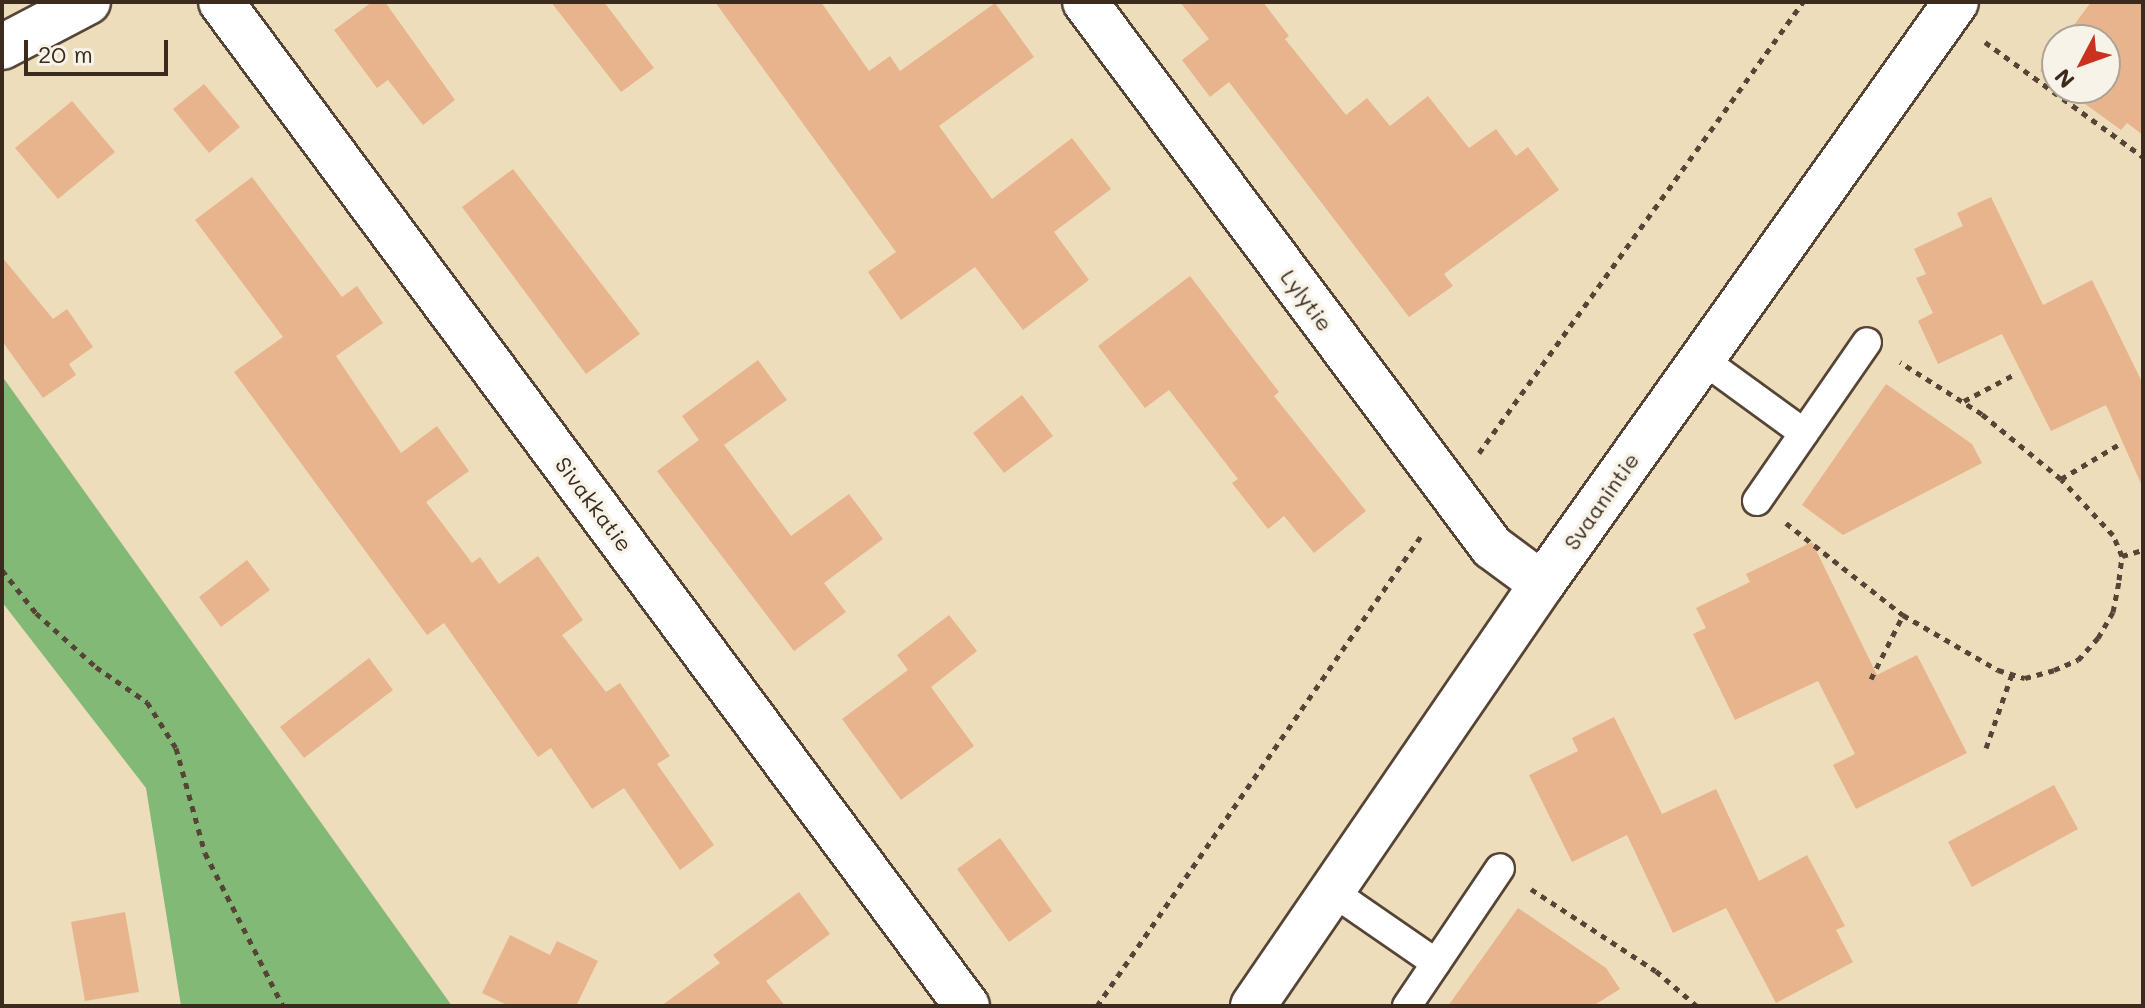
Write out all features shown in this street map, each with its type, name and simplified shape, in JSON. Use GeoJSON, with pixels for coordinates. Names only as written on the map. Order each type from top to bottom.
{"type":"FeatureCollection","features":[{"type":"Feature","properties":{"kind":"street"},"geometry":{"type":"LineString","coordinates":[[2,47],[88,2]]}},
{"type":"Feature","properties":{"kind":"street","name":"Sivakkatie"},"geometry":{"type":"LineString","coordinates":[[221,2],[967,1006]]}},
{"type":"Feature","properties":{"kind":"street","name":"Lylytie"},"geometry":{"type":"LineString","coordinates":[[1085,2],[1492,547],[1542,584]]}},
{"type":"Feature","properties":{"kind":"street","name":"Svaanintie"},"geometry":{"type":"LineString","coordinates":[[1253,1006],[1542,584],[1952,8]]}},
{"type":"Feature","properties":{"kind":"lane"},"geometry":{"type":"LineString","coordinates":[[1757,501],[1867,342]]}},
{"type":"Feature","properties":{"kind":"lane"},"geometry":{"type":"LineString","coordinates":[[1702,359],[1804,433]]}},
{"type":"Feature","properties":{"kind":"lane"},"geometry":{"type":"LineString","coordinates":[[1407,1006],[1500,868]]}},
{"type":"Feature","properties":{"kind":"lane"},"geometry":{"type":"LineString","coordinates":[[1333,892],[1436,963]]}},
{"type":"Feature","properties":{"kind":"path"},"geometry":{"type":"LineString","coordinates":[[1952,8],[2143,157]]}},
{"type":"Feature","properties":{"kind":"path"},"geometry":{"type":"LineString","coordinates":[[1757,501],[1903,615],[2012,674],[2025,678],[2078,660],[2113,612],[2122,556],[2113,535],[2061,479],[1963,402],[1867,342]]}},
{"type":"Feature","properties":{"kind":"path"},"geometry":{"type":"LineString","coordinates":[[1963,402],[2015,374]]}},
{"type":"Feature","properties":{"kind":"path"},"geometry":{"type":"LineString","coordinates":[[2061,479],[2118,445]]}},
{"type":"Feature","properties":{"kind":"path"},"geometry":{"type":"LineString","coordinates":[[2122,556],[2143,550]]}},
{"type":"Feature","properties":{"kind":"path"},"geometry":{"type":"LineString","coordinates":[[2,570],[36,613],[86,658],[147,702],[176,748],[205,853],[283,1006]]}},
{"type":"Feature","properties":{"kind":"path"},"geometry":{"type":"LineString","coordinates":[[1871,679],[1903,615]]}},
{"type":"Feature","properties":{"kind":"path"},"geometry":{"type":"LineString","coordinates":[[1986,748],[2012,674]]}},
{"type":"Feature","properties":{"kind":"path"},"geometry":{"type":"LineString","coordinates":[[1500,868],[1656,971],[1697,1006]]}},
{"type":"Feature","properties":{"kind":"green space"},"geometry":{"type":"Polygon","coordinates":[[[2,376],[452,1006],[181,1006],[146,788],[2,602],[2,376]]]}},
{"type":"Feature","properties":{"kind":"building"},"geometry":{"type":"Polygon","coordinates":[[[372,2],[385,2],[455,100],[423,125],[388,80],[377,88],[334,30],[372,2]]]}},
{"type":"Feature","properties":{"kind":"building"},"geometry":{"type":"Polygon","coordinates":[[[551,2],[604,2],[654,68],[621,92],[551,2]]]}},
{"type":"Feature","properties":{"kind":"building"},"geometry":{"type":"Polygon","coordinates":[[[715,2],[821,2],[869,71],[890,56],[900,71],[995,3],[1034,57],[939,126],[992,199],[1072,138],[1111,189],[1054,232],[1089,280],[1023,330],[975,267],[901,320],[868,272],[896,252],[715,2]]]}},
{"type":"Feature","properties":{"kind":"building"},"geometry":{"type":"Polygon","coordinates":[[[1180,2],[1263,2],[1289,36],[1285,39],[1346,115],[1367,98],[1390,126],[1428,96],[1469,148],[1496,129],[1516,156],[1528,147],[1559,190],[1444,274],[1453,286],[1409,317],[1229,82],[1210,97],[1182,60],[1209,39],[1180,2]]]}},
{"type":"Feature","properties":{"kind":"building"},"geometry":{"type":"Polygon","coordinates":[[[2091,2],[2143,2],[2143,135],[2127,123],[2121,130],[2085,104],[2121,104],[2121,24],[2075,24],[2091,2]]]}},
{"type":"Feature","properties":{"kind":"building"},"geometry":{"type":"Polygon","coordinates":[[[204,84],[240,127],[209,153],[173,109],[204,84]]]}},
{"type":"Feature","properties":{"kind":"building"},"geometry":{"type":"Polygon","coordinates":[[[72,101],[115,152],[58,199],[15,148],[72,101]]]}},
{"type":"Feature","properties":{"kind":"building"},"geometry":{"type":"Polygon","coordinates":[[[513,169],[640,334],[586,374],[462,207],[513,169]]]}},
{"type":"Feature","properties":{"kind":"building"},"geometry":{"type":"Polygon","coordinates":[[[252,177],[342,297],[357,286],[383,323],[336,356],[401,453],[437,426],[469,471],[426,502],[472,563],[480,557],[499,584],[538,556],[583,620],[562,635],[606,692],[620,683],[670,756],[657,764],[714,845],[680,870],[624,788],[592,809],[551,748],[538,757],[444,623],[427,635],[234,372],[283,337],[195,220],[252,177]]]}},
{"type":"Feature","properties":{"kind":"building"},"geometry":{"type":"Polygon","coordinates":[[[1991,197],[2043,305],[2092,280],[2143,384],[2143,488],[2106,405],[2051,431],[2002,334],[1938,364],[1918,321],[1933,313],[1916,278],[1926,274],[1914,249],[1963,226],[1957,213],[1991,197]]]}},
{"type":"Feature","properties":{"kind":"building"},"geometry":{"type":"Polygon","coordinates":[[[2,257],[53,319],[67,309],[93,347],[69,364],[76,375],[43,398],[2,341],[2,257]]]}},
{"type":"Feature","properties":{"kind":"building"},"geometry":{"type":"Polygon","coordinates":[[[1190,276],[1279,392],[1274,396],[1366,511],[1314,553],[1284,516],[1268,529],[1232,483],[1238,479],[1169,390],[1145,408],[1098,346],[1190,276]]]}},
{"type":"Feature","properties":{"kind":"building"},"geometry":{"type":"Polygon","coordinates":[[[758,360],[787,400],[724,445],[791,536],[849,494],[883,539],[824,583],[846,612],[794,651],[657,471],[699,440],[682,416],[758,360]]]}},
{"type":"Feature","properties":{"kind":"building"},"geometry":{"type":"Polygon","coordinates":[[[1886,384],[1972,444],[1982,463],[1843,535],[1802,505],[1886,384]]]}},
{"type":"Feature","properties":{"kind":"building"},"geometry":{"type":"Polygon","coordinates":[[[1022,395],[1053,436],[1004,473],[973,433],[1022,395]]]}},
{"type":"Feature","properties":{"kind":"building"},"geometry":{"type":"Polygon","coordinates":[[[1812,542],[1877,675],[1917,655],[1967,753],[1856,809],[1833,765],[1855,754],[1818,681],[1735,720],[1693,634],[1706,628],[1696,608],[1750,582],[1746,574],[1812,542]]]}},
{"type":"Feature","properties":{"kind":"building"},"geometry":{"type":"Polygon","coordinates":[[[247,560],[270,590],[221,627],[199,597],[247,560]]]}},
{"type":"Feature","properties":{"kind":"building"},"geometry":{"type":"Polygon","coordinates":[[[949,615],[977,651],[931,687],[974,746],[901,800],[842,719],[908,670],[897,655],[949,615]]]}},
{"type":"Feature","properties":{"kind":"building"},"geometry":{"type":"Polygon","coordinates":[[[369,658],[393,690],[304,758],[280,727],[369,658]]]}},
{"type":"Feature","properties":{"kind":"building"},"geometry":{"type":"Polygon","coordinates":[[[1614,717],[1662,814],[1716,789],[1759,881],[1807,855],[1845,926],[1836,930],[1853,962],[1776,1003],[1726,908],[1673,933],[1627,835],[1572,862],[1529,775],[1578,751],[1572,738],[1614,717]]]}},
{"type":"Feature","properties":{"kind":"building"},"geometry":{"type":"Polygon","coordinates":[[[2054,785],[2078,829],[1972,887],[1948,842],[2054,785]]]}},
{"type":"Feature","properties":{"kind":"building"},"geometry":{"type":"Polygon","coordinates":[[[1000,838],[1052,911],[1009,942],[957,869],[1000,838]]]}},
{"type":"Feature","properties":{"kind":"building"},"geometry":{"type":"Polygon","coordinates":[[[799,892],[830,934],[766,981],[785,1006],[661,1006],[720,963],[713,955],[799,892]]]}},
{"type":"Feature","properties":{"kind":"building"},"geometry":{"type":"Polygon","coordinates":[[[1518,908],[1606,968],[1620,989],[1593,1006],[1448,1006],[1518,908]]]}},
{"type":"Feature","properties":{"kind":"building"},"geometry":{"type":"Polygon","coordinates":[[[125,912],[139,992],[85,1001],[71,922],[125,912]]]}},
{"type":"Feature","properties":{"kind":"building"},"geometry":{"type":"Polygon","coordinates":[[[510,935],[550,955],[557,941],[598,961],[576,1006],[509,1006],[482,993],[510,935]]]}}]}
